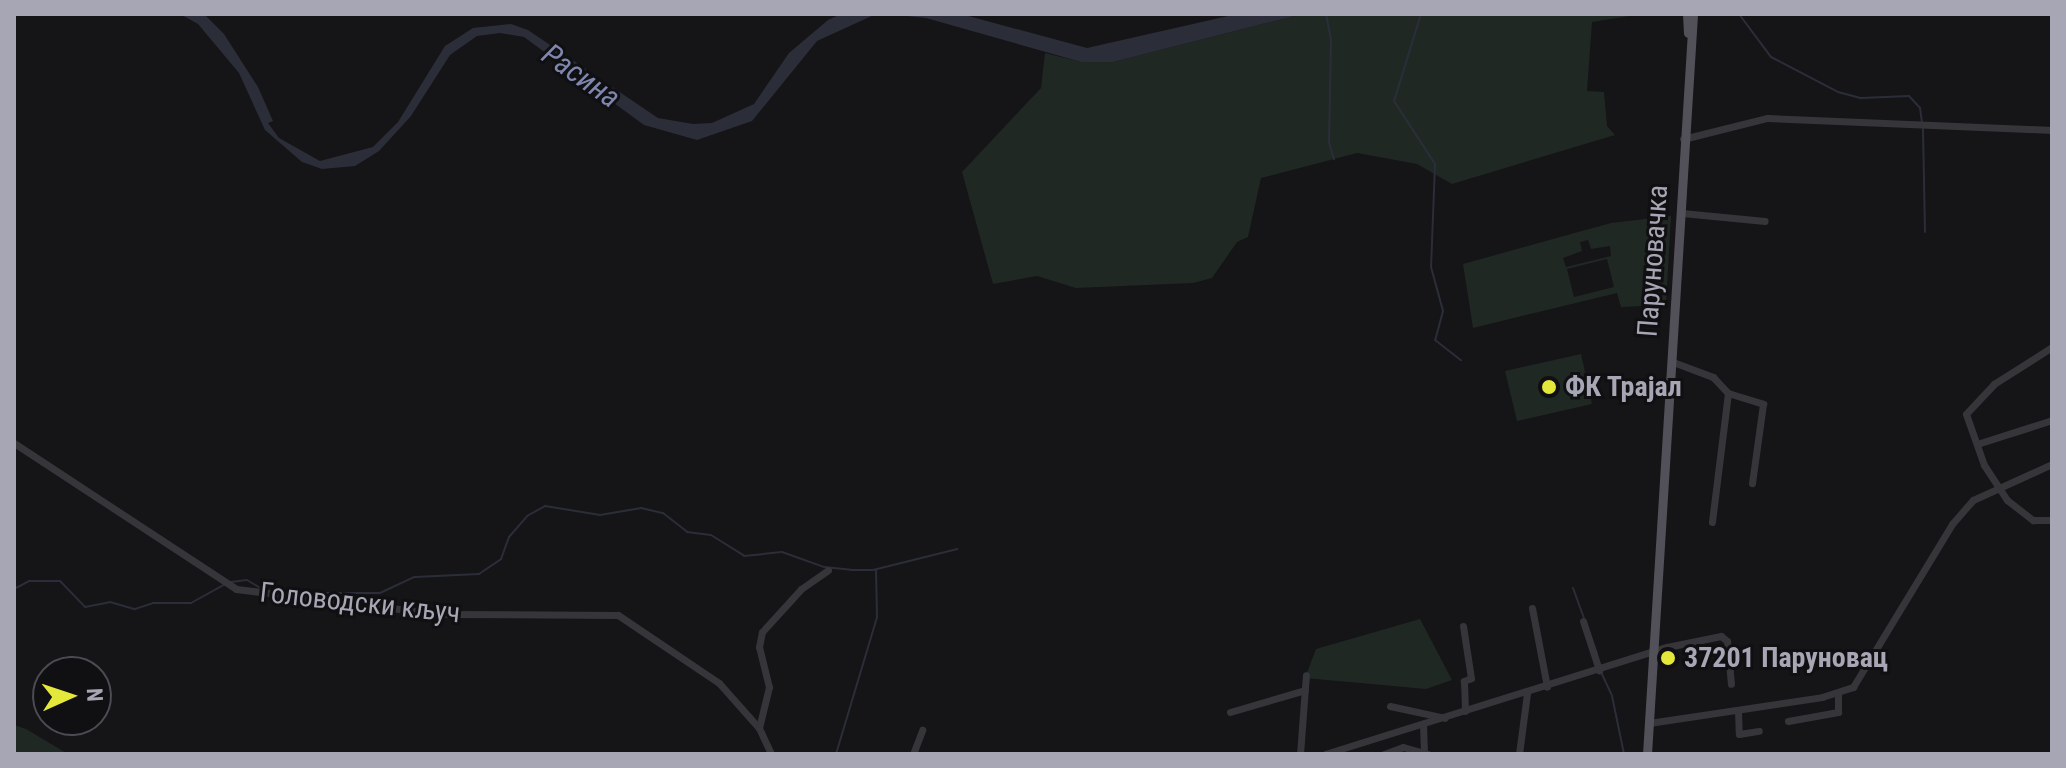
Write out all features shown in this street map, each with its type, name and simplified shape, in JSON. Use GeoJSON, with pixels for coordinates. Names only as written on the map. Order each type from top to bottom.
{"type":"FeatureCollection","features":[{"type":"Feature","properties":{"kind":"main road","name":"Паруновачка"},"geometry":{"type":"LineString","coordinates":[[1660,547],[1682,213],[1687,14]]}},
{"type":"Feature","properties":{"kind":"main road","name":"Паруновачка"},"geometry":{"type":"LineString","coordinates":[[1647,754],[1693,14]]}},
{"type":"Feature","properties":{"kind":"street"},"geometry":{"type":"LineString","coordinates":[[1685,139],[1750,119],[2052,130]]}},
{"type":"Feature","properties":{"kind":"street"},"geometry":{"type":"LineString","coordinates":[[1682,213],[1765,221]]}},
{"type":"Feature","properties":{"kind":"street"},"geometry":{"type":"LineString","coordinates":[[2052,347],[1994,384],[1966,414],[1997,487],[2033,520],[2052,520]]}},
{"type":"Feature","properties":{"kind":"street"},"geometry":{"type":"LineString","coordinates":[[1673,362],[1713,377],[1728,393],[1763,404],[1752,483]]}},
{"type":"Feature","properties":{"kind":"street"},"geometry":{"type":"LineString","coordinates":[[1712,522],[1728,393]]}},
{"type":"Feature","properties":{"kind":"street"},"geometry":{"type":"LineString","coordinates":[[1977,444],[2052,420]]}},
{"type":"Feature","properties":{"kind":"street","name":"Головодски кључ"},"geometry":{"type":"LineString","coordinates":[[14,443],[236,589],[408,612],[618,615],[719,683],[759,728],[771,754]]}},
{"type":"Feature","properties":{"kind":"street"},"geometry":{"type":"LineString","coordinates":[[1649,723],[1838,693],[1860,681],[1952,524],[1973,500],[2052,464]]}},
{"type":"Feature","properties":{"kind":"street"},"geometry":{"type":"LineString","coordinates":[[759,728],[769,687],[759,647],[762,632],[801,589],[828,570]]}},
{"type":"Feature","properties":{"kind":"street"},"geometry":{"type":"LineString","coordinates":[[1532,608],[1547,687]]}},
{"type":"Feature","properties":{"kind":"street"},"geometry":{"type":"LineString","coordinates":[[1583,621],[1598,671]]}},
{"type":"Feature","properties":{"kind":"street"},"geometry":{"type":"LineString","coordinates":[[1463,626],[1471,678],[1464,681],[1465,711]]}},
{"type":"Feature","properties":{"kind":"street"},"geometry":{"type":"LineString","coordinates":[[1325,754],[1654,651],[1724,637],[1731,684]]}},
{"type":"Feature","properties":{"kind":"street"},"geometry":{"type":"LineString","coordinates":[[1300,754],[1306,675]]}},
{"type":"Feature","properties":{"kind":"street"},"geometry":{"type":"LineString","coordinates":[[1230,712],[1305,690]]}},
{"type":"Feature","properties":{"kind":"street"},"geometry":{"type":"LineString","coordinates":[[1519,754],[1527,693]]}},
{"type":"Feature","properties":{"kind":"street"},"geometry":{"type":"LineString","coordinates":[[1788,721],[1838,712],[1838,693]]}},
{"type":"Feature","properties":{"kind":"street"},"geometry":{"type":"LineString","coordinates":[[1390,706],[1445,718]]}},
{"type":"Feature","properties":{"kind":"street"},"geometry":{"type":"LineString","coordinates":[[1738,711],[1739,734],[1759,731]]}},
{"type":"Feature","properties":{"kind":"street"},"geometry":{"type":"LineString","coordinates":[[1388,753],[1406,747],[1425,754],[1423,724]]}},
{"type":"Feature","properties":{"kind":"street"},"geometry":{"type":"LineString","coordinates":[[913,754],[922,730]]}},
{"type":"Feature","properties":{"kind":"shaded area"},"geometry":{"type":"Polygon","coordinates":[[[1302,14],[1643,14],[1592,22],[1587,91],[1604,92],[1607,126],[1615,135],[1452,184],[1417,164],[1357,153],[1261,178],[1248,237],[1237,242],[1212,278],[1193,283],[1076,288],[1037,276],[993,284],[962,172],[1041,88],[1045,53],[1081,62],[1113,62],[1302,14]]]}},
{"type":"Feature","properties":{"kind":"shaded area"},"geometry":{"type":"Polygon","coordinates":[[[1671,216],[1666,305],[1621,307],[1617,293],[1473,328],[1463,264],[1611,223],[1671,216]],[[1588,240],[1580,242],[1582,251],[1563,258],[1566,267],[1611,256],[1610,246],[1591,249],[1588,240]],[[1607,259],[1567,269],[1574,297],[1614,287],[1607,259]]]}},
{"type":"Feature","properties":{"kind":"shaded area","name":"ФК Трајал"},"geometry":{"type":"Polygon","coordinates":[[[1581,354],[1592,404],[1517,421],[1505,371],[1581,354]]]}},
{"type":"Feature","properties":{"kind":"shaded area"},"geometry":{"type":"Polygon","coordinates":[[[1420,619],[1452,680],[1426,689],[1305,678],[1316,649],[1420,619]]]}},
{"type":"Feature","properties":{"kind":"shaded area"},"geometry":{"type":"Polygon","coordinates":[[[14,725],[68,754],[14,754],[14,725]]]}},
{"type":"Feature","properties":{"kind":"water","name":"Расина"},"geometry":{"type":"Polygon","coordinates":[[[180,14],[204,14],[224,34],[258,87],[273,121],[268,123],[279,138],[320,161],[373,147],[398,122],[445,46],[473,28],[511,24],[528,30],[658,118],[693,124],[712,123],[754,104],[789,53],[828,20],[841,14],[876,14],[817,41],[752,121],[697,140],[644,125],[524,37],[500,33],[477,36],[450,55],[411,116],[379,151],[355,166],[322,169],[302,162],[265,130],[239,73],[198,24],[180,14]]]}},
{"type":"Feature","properties":{"kind":"water"},"geometry":{"type":"Polygon","coordinates":[[[887,14],[961,14],[1087,48],[1237,14],[1302,14],[1113,62],[1081,62],[926,18],[887,14]]]}},
{"type":"Feature","properties":{"kind":"waterway"},"geometry":{"type":"LineString","coordinates":[[1326,14],[1331,40],[1329,142],[1334,159]]}},
{"type":"Feature","properties":{"kind":"waterway"},"geometry":{"type":"LineString","coordinates":[[1421,14],[1394,101],[1435,164],[1431,267],[1443,311],[1435,340],[1461,360]]}},
{"type":"Feature","properties":{"kind":"waterway"},"geometry":{"type":"LineString","coordinates":[[1739,14],[1771,57],[1838,92],[1861,98],[1909,96],[1920,108],[1922,123]]}},
{"type":"Feature","properties":{"kind":"waterway"},"geometry":{"type":"LineString","coordinates":[[1923,129],[1925,232]]}},
{"type":"Feature","properties":{"kind":"waterway"},"geometry":{"type":"LineString","coordinates":[[303,593],[380,593],[415,577],[479,574],[501,559],[509,537],[527,516],[545,506],[600,515],[641,508],[663,513],[687,532],[711,535],[744,556],[782,552],[824,567],[851,570],[873,570],[957,549]]}},
{"type":"Feature","properties":{"kind":"waterway"},"geometry":{"type":"LineString","coordinates":[[836,754],[877,617],[876,570]]}},
{"type":"Feature","properties":{"kind":"waterway"},"geometry":{"type":"LineString","coordinates":[[231,582],[247,580],[262,589]]}},
{"type":"Feature","properties":{"kind":"waterway"},"geometry":{"type":"LineString","coordinates":[[14,589],[29,581],[60,581],[85,607],[110,602],[135,609],[153,603],[191,603],[225,584]]}},
{"type":"Feature","properties":{"kind":"waterway"},"geometry":{"type":"LineString","coordinates":[[1573,588],[1597,654]]}},
{"type":"Feature","properties":{"kind":"waterway"},"geometry":{"type":"LineString","coordinates":[[1601,672],[1612,696],[1624,754]]}},
{"type":"Feature","properties":{"kind":"place","name":"ФК Трајал"},"geometry":{"type":"Point","coordinates":[1549,387]}},
{"type":"Feature","properties":{"kind":"place","name":"37201 Паруновац"},"geometry":{"type":"Point","coordinates":[1668,658]}}]}
